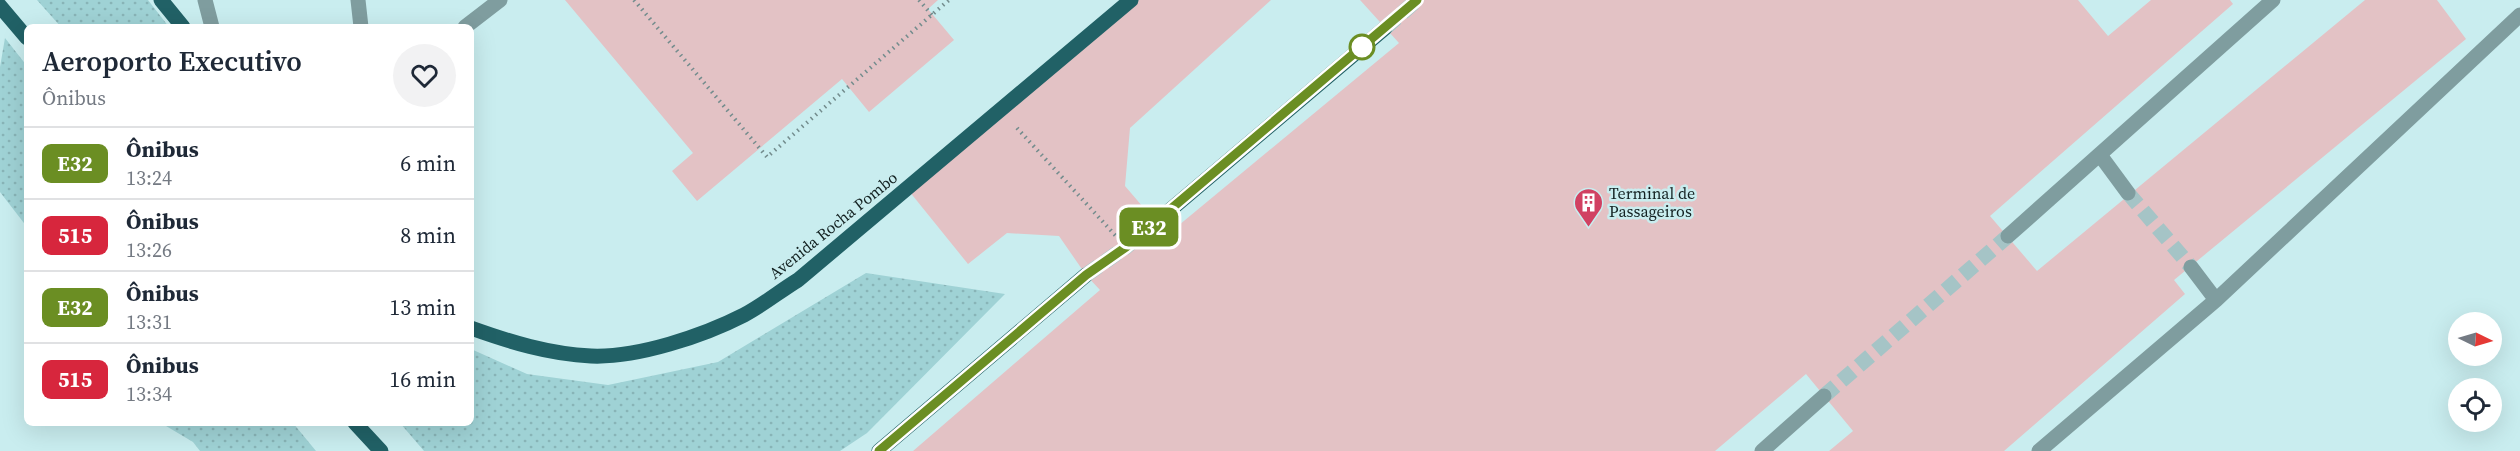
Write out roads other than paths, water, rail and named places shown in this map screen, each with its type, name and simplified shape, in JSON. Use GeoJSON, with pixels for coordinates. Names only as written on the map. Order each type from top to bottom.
{"type":"FeatureCollection","features":[{"type":"Feature","properties":{"kind":"main road"},"geometry":{"type":"LineString","coordinates":[[161,0],[181,24]]}},
{"type":"Feature","properties":{"kind":"main road","name":"Avenida Rocha Pombo"},"geometry":{"type":"LineString","coordinates":[[474,329],[509,342],[551,351],[592,356],[643,350],[696,336],[745,314],[798,280],[1131,0]]}},
{"type":"Feature","properties":{"kind":"main road"},"geometry":{"type":"LineString","coordinates":[[0,6],[24,34]]}},
{"type":"Feature","properties":{"kind":"main road"},"geometry":{"type":"LineString","coordinates":[[1156,222],[1385,28]]}},
{"type":"Feature","properties":{"kind":"main road"},"geometry":{"type":"LineString","coordinates":[[879,451],[1086,275]]}},
{"type":"Feature","properties":{"kind":"main road"},"geometry":{"type":"LineString","coordinates":[[358,426],[381,451]]}},
{"type":"Feature","properties":{"kind":"lane"},"geometry":{"type":"LineString","coordinates":[[205,0],[211,24]]}},
{"type":"Feature","properties":{"kind":"lane"},"geometry":{"type":"LineString","coordinates":[[358,0],[361,24]]}},
{"type":"Feature","properties":{"kind":"lane"},"geometry":{"type":"LineString","coordinates":[[469,24],[500,0]]}},
{"type":"Feature","properties":{"kind":"lane"},"geometry":{"type":"LineString","coordinates":[[2008,236],[2273,0]]}},
{"type":"Feature","properties":{"kind":"lane"},"geometry":{"type":"LineString","coordinates":[[2039,451],[2216,300],[2520,15]]}},
{"type":"Feature","properties":{"kind":"lane"},"geometry":{"type":"LineString","coordinates":[[2100,155],[2128,193]]}},
{"type":"Feature","properties":{"kind":"lane"},"geometry":{"type":"LineString","coordinates":[[2191,267],[2216,300]]}},
{"type":"Feature","properties":{"kind":"lane"},"geometry":{"type":"LineString","coordinates":[[1762,451],[1824,396]]}},
{"type":"Feature","properties":{"kind":"tunnel"},"geometry":{"type":"LineString","coordinates":[[1385,28],[1417,0]]}},
{"type":"Feature","properties":{"kind":"tunnel"},"geometry":{"type":"LineString","coordinates":[[2128,193],[2191,267]]}},
{"type":"Feature","properties":{"kind":"tunnel"},"geometry":{"type":"LineString","coordinates":[[1086,275],[1126,247],[1156,222]]}},
{"type":"Feature","properties":{"kind":"tunnel"},"geometry":{"type":"LineString","coordinates":[[1824,396],[2008,236]]}},
{"type":"Feature","properties":{"kind":"place","name":"Terminal de Passageiros"},"geometry":{"type":"Point","coordinates":[1588,228]}}]}
